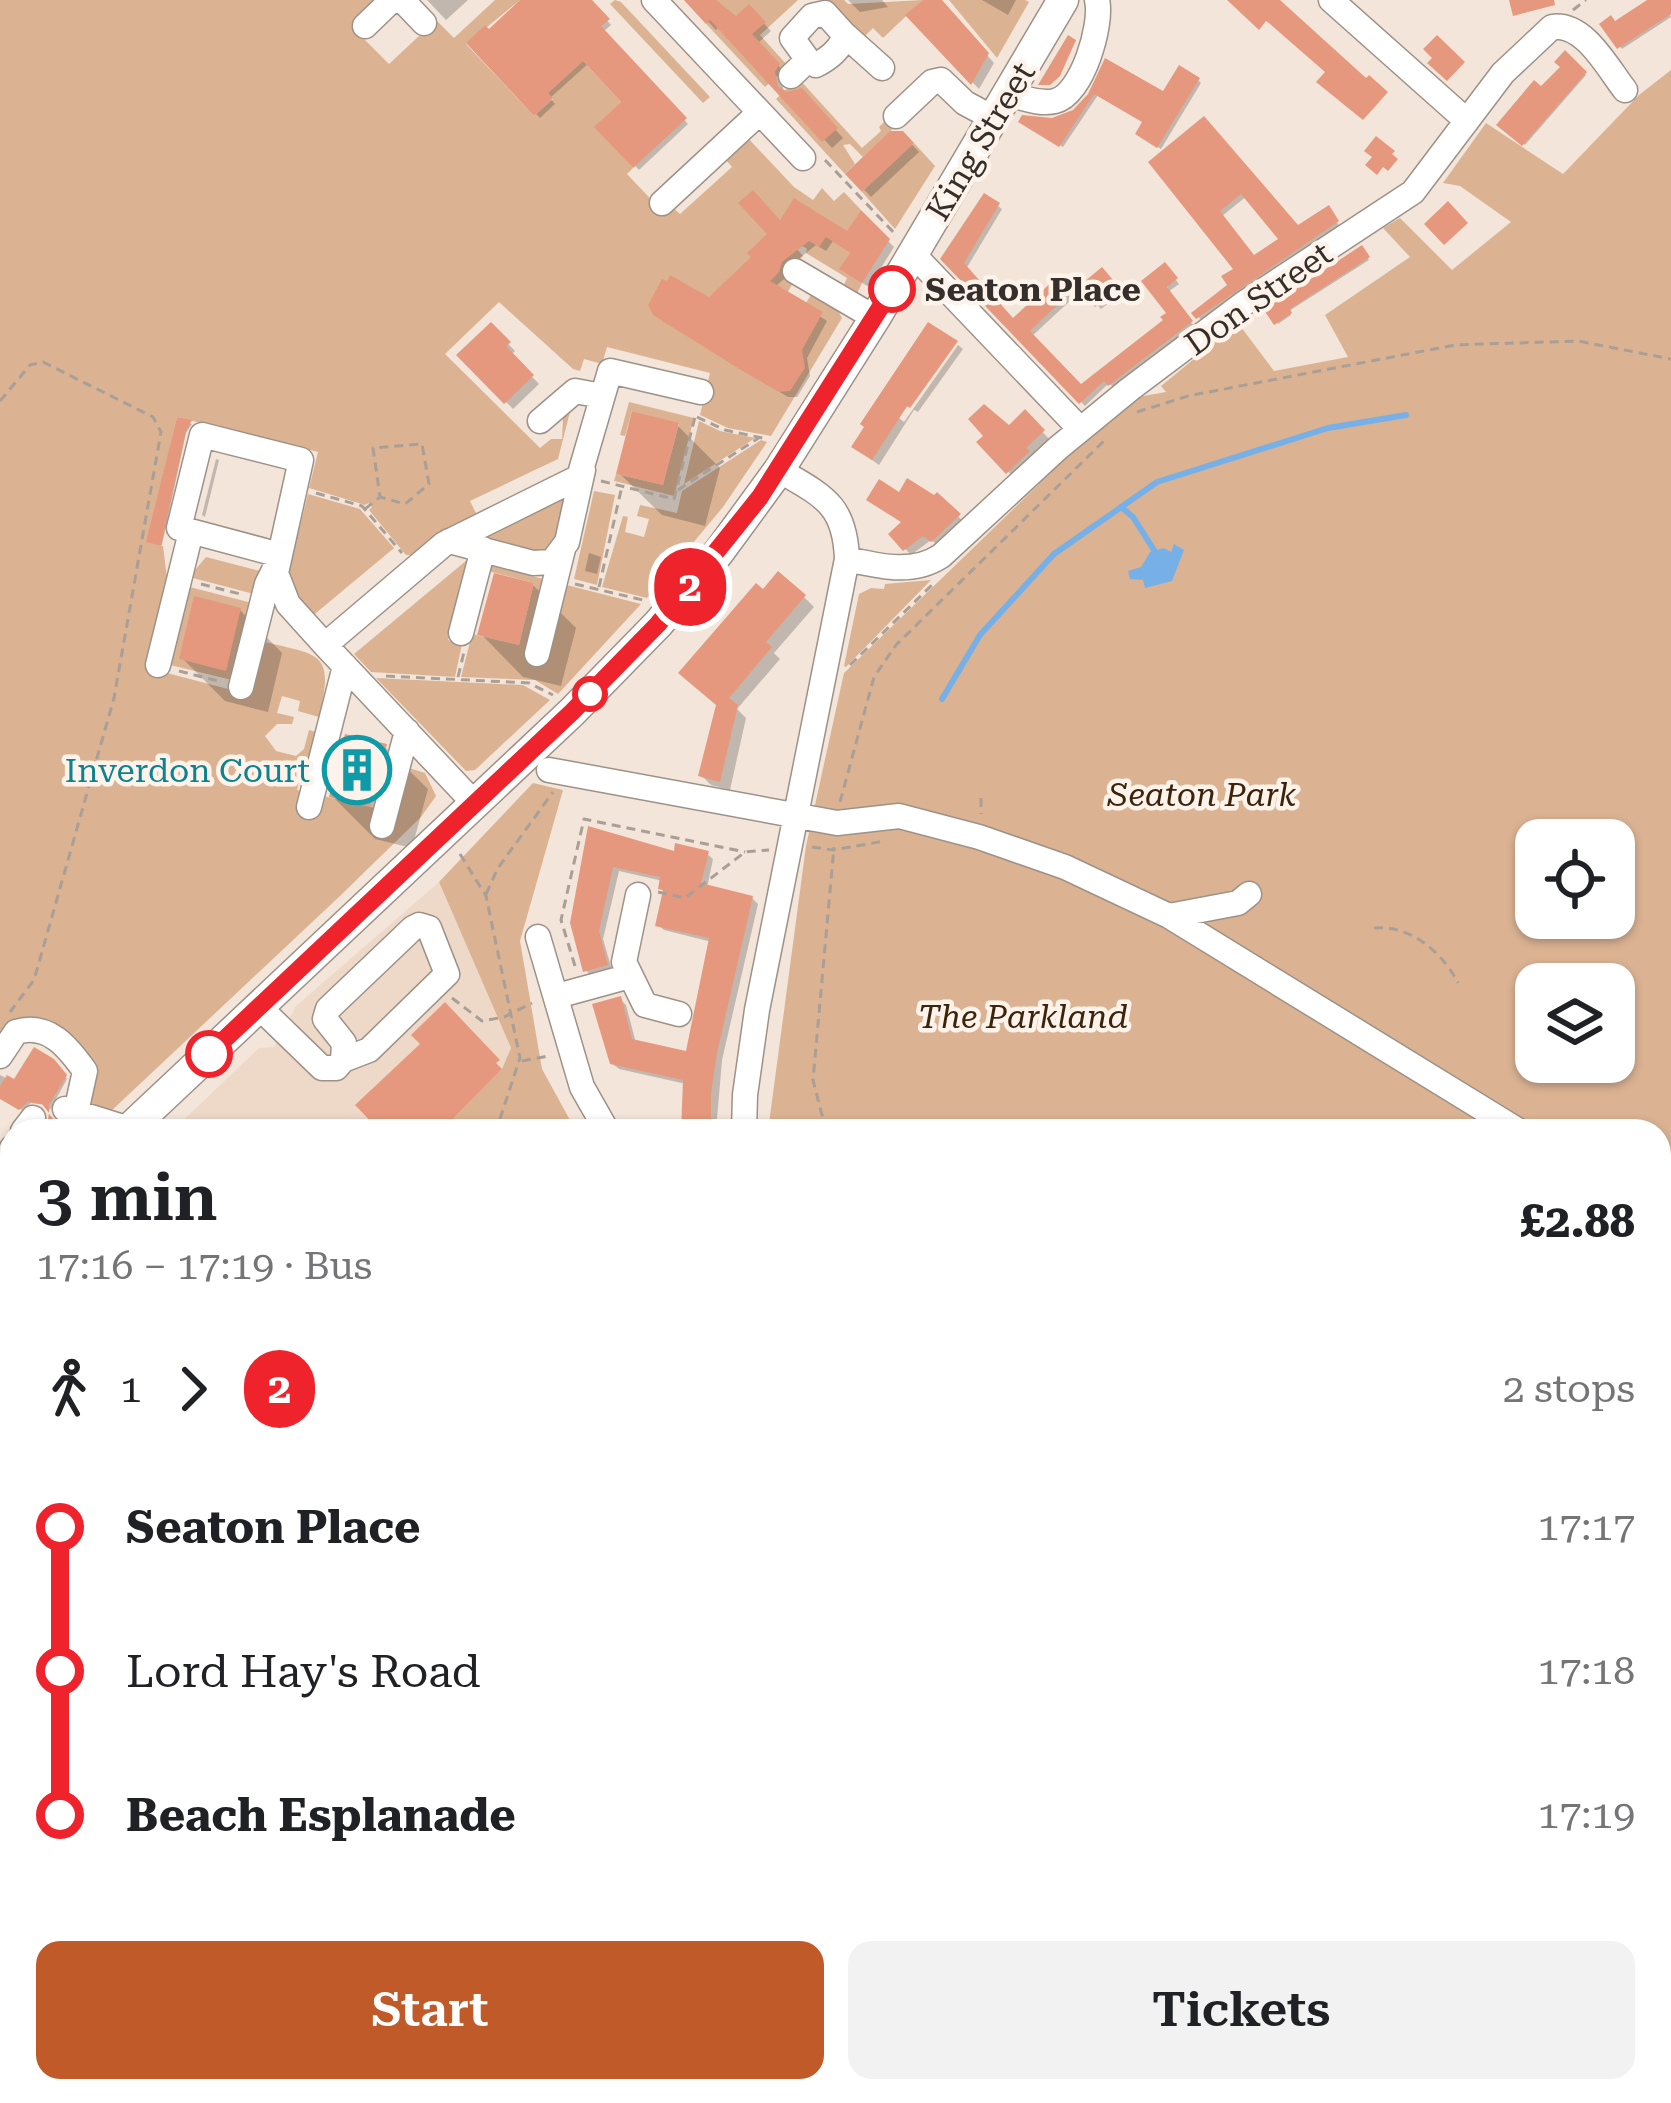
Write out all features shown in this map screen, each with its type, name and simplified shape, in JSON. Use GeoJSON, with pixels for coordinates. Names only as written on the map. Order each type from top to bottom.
{"type":"FeatureCollection","features":[{"type":"Feature","properties":{"kind":"main road","name":"King Street"},"geometry":{"type":"LineString","coordinates":[[140,1119],[572,712],[672,608],[741,524],[787,457],[1063,0]]}},
{"type":"Feature","properties":{"kind":"street"},"geometry":{"type":"LineString","coordinates":[[365,26],[392,0]]}},
{"type":"Feature","properties":{"kind":"street"},"geometry":{"type":"LineString","coordinates":[[402,0],[424,23]]}},
{"type":"Feature","properties":{"kind":"street"},"geometry":{"type":"LineString","coordinates":[[654,0],[802,158]]}},
{"type":"Feature","properties":{"kind":"street"},"geometry":{"type":"LineString","coordinates":[[896,116],[932,82],[941,80],[965,103],[1000,106],[1055,101],[1069,94],[1099,34],[1097,0]]}},
{"type":"Feature","properties":{"kind":"street"},"geometry":{"type":"LineString","coordinates":[[1330,0],[1467,121]]}},
{"type":"Feature","properties":{"kind":"street"},"geometry":{"type":"LineString","coordinates":[[791,76],[792,38],[812,16],[825,14],[882,68]]}},
{"type":"Feature","properties":{"kind":"street","name":"Don Street"},"geometry":{"type":"LineString","coordinates":[[940,556],[1080,429],[1243,304],[1413,193],[1515,60],[1557,25],[1581,36],[1624,90]]}},
{"type":"Feature","properties":{"kind":"street"},"geometry":{"type":"LineString","coordinates":[[662,203],[791,76],[824,61],[842,43],[844,34]]}},
{"type":"Feature","properties":{"kind":"street"},"geometry":{"type":"LineString","coordinates":[[913,254],[1080,429]]}},
{"type":"Feature","properties":{"kind":"street"},"geometry":{"type":"LineString","coordinates":[[795,271],[874,318]]}},
{"type":"Feature","properties":{"kind":"street"},"geometry":{"type":"LineString","coordinates":[[537,654],[608,372],[615,369],[698,404]]}},
{"type":"Feature","properties":{"kind":"street"},"geometry":{"type":"LineString","coordinates":[[539,422],[575,391],[602,396]]}},
{"type":"Feature","properties":{"kind":"street"},"geometry":{"type":"LineString","coordinates":[[241,686],[278,560],[302,463],[202,435],[178,526],[278,560]]}},
{"type":"Feature","properties":{"kind":"street"},"geometry":{"type":"LineString","coordinates":[[744,1119],[757,1010],[847,559],[845,531],[835,508],[787,457]]}},
{"type":"Feature","properties":{"kind":"street"},"geometry":{"type":"LineString","coordinates":[[325,645],[449,541],[583,473]]}},
{"type":"Feature","properties":{"kind":"street"},"geometry":{"type":"LineString","coordinates":[[158,665],[190,532]]}},
{"type":"Feature","properties":{"kind":"street"},"geometry":{"type":"LineString","coordinates":[[449,541],[543,564],[556,559],[563,549]]}},
{"type":"Feature","properties":{"kind":"street"},"geometry":{"type":"LineString","coordinates":[[461,633],[483,549]]}},
{"type":"Feature","properties":{"kind":"street"},"geometry":{"type":"LineString","coordinates":[[847,559],[908,568],[927,565],[940,556]]}},
{"type":"Feature","properties":{"kind":"street"},"geometry":{"type":"LineString","coordinates":[[278,560],[279,584],[288,604],[475,804]]}},
{"type":"Feature","properties":{"kind":"street"},"geometry":{"type":"LineString","coordinates":[[309,807],[349,670]]}},
{"type":"Feature","properties":{"kind":"street"},"geometry":{"type":"LineString","coordinates":[[382,826],[407,731]]}},
{"type":"Feature","properties":{"kind":"street"},"geometry":{"type":"LineString","coordinates":[[558,772],[837,824],[899,816],[1065,867],[1169,916],[1499,1119]]}},
{"type":"Feature","properties":{"kind":"street"},"geometry":{"type":"LineString","coordinates":[[1169,916],[1238,903],[1249,895]]}},
{"type":"Feature","properties":{"kind":"street"},"geometry":{"type":"LineString","coordinates":[[638,896],[624,959],[630,976],[645,1005],[680,1014]]}},
{"type":"Feature","properties":{"kind":"street"},"geometry":{"type":"LineString","coordinates":[[259,1007],[322,1068],[336,1068],[343,1060],[369,1050],[440,982],[447,970],[429,928],[418,925],[326,1013],[328,1024],[344,1043],[343,1060]]}},
{"type":"Feature","properties":{"kind":"street"},"geometry":{"type":"LineString","coordinates":[[538,937],[569,992],[573,1060],[599,1119]]}},
{"type":"Feature","properties":{"kind":"street"},"geometry":{"type":"LineString","coordinates":[[569,992],[630,976]]}},
{"type":"Feature","properties":{"kind":"street"},"geometry":{"type":"LineString","coordinates":[[0,1056],[16,1032],[34,1028],[53,1035],[85,1071],[70,1111],[94,1119]]}},
{"type":"Feature","properties":{"kind":"path"},"geometry":{"type":"LineString","coordinates":[[802,158],[819,154],[913,254]]}},
{"type":"Feature","properties":{"kind":"path"},"geometry":{"type":"LineString","coordinates":[[1127,419],[1188,396],[1455,345],[1578,341],[1671,358]]}},
{"type":"Feature","properties":{"kind":"path"},"geometry":{"type":"LineString","coordinates":[[0,400],[30,365],[44,362],[153,416],[161,432],[107,727],[31,989],[0,1022]]}},
{"type":"Feature","properties":{"kind":"path"},"geometry":{"type":"LineString","coordinates":[[698,404],[724,430],[760,437],[787,457]]}},
{"type":"Feature","properties":{"kind":"path"},"geometry":{"type":"LineString","coordinates":[[583,473],[674,499],[698,404]]}},
{"type":"Feature","properties":{"kind":"path"},"geometry":{"type":"LineString","coordinates":[[823,1119],[813,1080],[833,850],[874,677],[896,645],[1117,427]]}},
{"type":"Feature","properties":{"kind":"path"},"geometry":{"type":"LineString","coordinates":[[676,491],[760,437]]}},
{"type":"Feature","properties":{"kind":"path"},"geometry":{"type":"LineString","coordinates":[[422,444],[429,484],[405,504],[380,497],[373,448],[422,444]]}},
{"type":"Feature","properties":{"kind":"path"},"geometry":{"type":"LineString","coordinates":[[598,589],[622,486]]}},
{"type":"Feature","properties":{"kind":"path"},"geometry":{"type":"LineString","coordinates":[[296,488],[365,509],[415,568]]}},
{"type":"Feature","properties":{"kind":"path"},"geometry":{"type":"LineString","coordinates":[[365,509],[380,497]]}},
{"type":"Feature","properties":{"kind":"path"},"geometry":{"type":"LineString","coordinates":[[826,664],[847,669],[945,572],[940,556]]}},
{"type":"Feature","properties":{"kind":"path"},"geometry":{"type":"LineString","coordinates":[[179,579],[263,600]]}},
{"type":"Feature","properties":{"kind":"path"},"geometry":{"type":"LineString","coordinates":[[556,579],[672,608]]}},
{"type":"Feature","properties":{"kind":"path"},"geometry":{"type":"LineString","coordinates":[[458,680],[466,642],[461,633]]}},
{"type":"Feature","properties":{"kind":"path"},"geometry":{"type":"LineString","coordinates":[[158,665],[241,686]]}},
{"type":"Feature","properties":{"kind":"path"},"geometry":{"type":"LineString","coordinates":[[349,670],[535,684],[572,712]]}},
{"type":"Feature","properties":{"kind":"path"},"geometry":{"type":"LineString","coordinates":[[485,896],[558,772]]}},
{"type":"Feature","properties":{"kind":"path"},"geometry":{"type":"LineString","coordinates":[[440,982],[474,1018],[496,1020],[569,992],[561,920],[584,820],[745,852],[833,850],[887,840]]}},
{"type":"Feature","properties":{"kind":"path"},"geometry":{"type":"LineString","coordinates":[[441,837],[468,862],[485,896],[520,1061],[500,1119]]}},
{"type":"Feature","properties":{"kind":"path"},"geometry":{"type":"LineString","coordinates":[[638,896],[658,892],[685,898],[745,852]]}},
{"type":"Feature","properties":{"kind":"path"},"geometry":{"type":"LineString","coordinates":[[1374,928],[1398,931],[1440,953],[1458,983]]}},
{"type":"Feature","properties":{"kind":"path"},"geometry":{"type":"LineString","coordinates":[[520,1061],[549,1056],[573,1060]]}},
{"type":"Feature","properties":{"kind":"shaded area"},"geometry":{"type":"Polygon","coordinates":[[[439,882],[511,1048],[502,1069],[453,1119],[185,1119],[259,1048],[274,1047],[296,1006],[439,882]]]}},
{"type":"Feature","properties":{"kind":"green space"},"geometry":{"type":"Polygon","coordinates":[[[0,0],[373,0],[352,27],[389,64],[436,20],[454,38],[495,0],[520,0],[466,44],[534,116],[553,99],[548,93],[583,61],[621,102],[595,127],[633,168],[627,174],[662,211],[670,205],[680,214],[732,167],[722,155],[745,135],[794,187],[813,200],[822,188],[834,201],[844,192],[861,210],[839,245],[850,253],[840,269],[862,283],[856,296],[843,287],[847,278],[806,253],[797,242],[794,246],[803,256],[788,273],[793,283],[786,295],[804,306],[811,295],[842,318],[771,436],[728,428],[700,415],[710,373],[607,347],[602,364],[584,359],[580,371],[573,369],[499,302],[445,354],[540,448],[551,439],[562,439],[563,418],[572,404],[558,459],[470,501],[478,517],[413,555],[406,555],[369,510],[369,503],[309,488],[318,452],[177,417],[147,542],[163,546],[168,586],[148,668],[247,694],[261,641],[309,654],[323,667],[325,679],[319,717],[298,711],[300,701],[282,696],[277,713],[294,717],[292,724],[277,724],[265,736],[276,751],[296,756],[304,749],[309,730],[316,732],[307,772],[301,771],[297,790],[375,808],[409,768],[425,773],[436,796],[421,817],[341,895],[109,1113],[88,1105],[67,1040],[0,1042],[0,0]]]}},
{"type":"Feature","properties":{"kind":"green space"},"geometry":{"type":"Polygon","coordinates":[[[615,0],[710,97],[703,103],[610,4],[615,0]]]}},
{"type":"Feature","properties":{"kind":"green space"},"geometry":{"type":"Polygon","coordinates":[[[684,0],[798,0],[760,35],[788,66],[765,87],[684,0]]]}},
{"type":"Feature","properties":{"kind":"green space"},"geometry":{"type":"Polygon","coordinates":[[[829,0],[848,4],[923,0],[883,38],[873,28],[863,38],[829,0]]]}},
{"type":"Feature","properties":{"kind":"green space"},"geometry":{"type":"Polygon","coordinates":[[[949,0],[1025,0],[1029,2],[997,58],[949,0]]]}},
{"type":"Feature","properties":{"kind":"green space","name":"Seaton Park"},"geometry":{"type":"Polygon","coordinates":[[[1671,70],[1671,1119],[770,1119],[806,846],[844,673],[1127,399],[1166,392],[1161,386],[1238,323],[1274,371],[1348,357],[1325,315],[1410,257],[1383,228],[1400,218],[1452,270],[1511,222],[1460,186],[1443,183],[1486,123],[1563,174],[1639,95],[1671,70]]]}},
{"type":"Feature","properties":{"kind":"green space"},"geometry":{"type":"Polygon","coordinates":[[[798,78],[862,148],[891,115],[899,123],[863,157],[850,144],[843,145],[855,164],[845,174],[776,99],[798,78]]]}},
{"type":"Feature","properties":{"kind":"green space"},"geometry":{"type":"Polygon","coordinates":[[[914,143],[935,166],[895,229],[862,192],[914,143]]]}},
{"type":"Feature","properties":{"kind":"green space"},"geometry":{"type":"Polygon","coordinates":[[[629,402],[694,418],[674,496],[614,481],[616,474],[663,485],[679,424],[632,411],[625,436],[620,435],[629,402]]]}},
{"type":"Feature","properties":{"kind":"green space"},"geometry":{"type":"Polygon","coordinates":[[[699,421],[755,438],[684,484],[699,421]]]}},
{"type":"Feature","properties":{"kind":"green space"},"geometry":{"type":"Polygon","coordinates":[[[761,440],[767,442],[723,507],[647,598],[602,587],[623,516],[628,517],[625,532],[644,537],[649,519],[637,516],[640,505],[677,513],[682,491],[761,440]]]}},
{"type":"Feature","properties":{"kind":"green space"},"geometry":{"type":"Polygon","coordinates":[[[594,491],[615,495],[597,585],[574,579],[594,491]]]}},
{"type":"Feature","properties":{"kind":"green space"},"geometry":{"type":"Polygon","coordinates":[[[308,494],[360,509],[394,548],[310,618],[290,593],[287,577],[308,494]]]}},
{"type":"Feature","properties":{"kind":"green space"},"geometry":{"type":"Polygon","coordinates":[[[566,496],[559,538],[546,556],[485,543],[480,534],[566,496]]]}},
{"type":"Feature","properties":{"kind":"green space"},"geometry":{"type":"Polygon","coordinates":[[[206,557],[260,571],[254,594],[189,577],[206,557]]]}},
{"type":"Feature","properties":{"kind":"green space"},"geometry":{"type":"Polygon","coordinates":[[[467,560],[448,640],[462,644],[455,677],[371,672],[354,654],[467,560]]]}},
{"type":"Feature","properties":{"kind":"green space"},"geometry":{"type":"Polygon","coordinates":[[[489,565],[641,604],[558,694],[535,680],[461,677],[472,634],[519,645],[534,583],[488,571],[489,565]]]}},
{"type":"Feature","properties":{"kind":"green space"},"geometry":{"type":"Polygon","coordinates":[[[931,580],[844,666],[859,594],[884,589],[885,584],[931,580]]]}},
{"type":"Feature","properties":{"kind":"green space"},"geometry":{"type":"Polygon","coordinates":[[[186,586],[252,603],[232,680],[166,664],[186,586]]]}},
{"type":"Feature","properties":{"kind":"green space"},"geometry":{"type":"Polygon","coordinates":[[[376,678],[523,685],[550,700],[475,770],[466,771],[376,678]]]}},
{"type":"Feature","properties":{"kind":"green space"},"geometry":{"type":"Polygon","coordinates":[[[533,783],[563,790],[520,941],[542,1069],[569,1119],[453,1119],[502,1069],[511,1048],[439,882],[533,783]]]}},
{"type":"Feature","properties":{"kind":"water"},"geometry":{"type":"Polygon","coordinates":[[[1174,544],[1184,550],[1172,581],[1145,588],[1143,580],[1130,579],[1128,571],[1141,567],[1150,552],[1164,548],[1171,552],[1174,544]]]}},
{"type":"Feature","properties":{"kind":"building"},"geometry":{"type":"Polygon","coordinates":[[[520,0],[592,0],[610,19],[601,26],[687,118],[633,168],[594,127],[621,102],[583,61],[548,93],[553,98],[534,116],[466,43],[520,0]]]}},
{"type":"Feature","properties":{"kind":"building"},"geometry":{"type":"Polygon","coordinates":[[[684,0],[716,0],[736,16],[749,4],[766,22],[752,34],[780,64],[775,72],[778,86],[787,92],[802,88],[838,128],[822,142],[710,20],[706,24],[684,0]]]}},
{"type":"Feature","properties":{"kind":"building"},"geometry":{"type":"Polygon","coordinates":[[[923,0],[942,0],[989,53],[971,85],[905,15],[923,0]]]}},
{"type":"Feature","properties":{"kind":"building"},"geometry":{"type":"Polygon","coordinates":[[[1227,0],[1280,0],[1366,78],[1369,75],[1388,92],[1363,120],[1316,82],[1325,72],[1269,23],[1259,30],[1227,0]]]}},
{"type":"Feature","properties":{"kind":"building"},"geometry":{"type":"Polygon","coordinates":[[[1509,0],[1554,0],[1555,5],[1513,16],[1509,0]]]}},
{"type":"Feature","properties":{"kind":"building"},"geometry":{"type":"Polygon","coordinates":[[[1647,0],[1671,0],[1671,14],[1617,49],[1599,24],[1611,15],[1615,21],[1647,0]]]}},
{"type":"Feature","properties":{"kind":"building"},"geometry":{"type":"Polygon","coordinates":[[[1068,35],[1076,40],[1060,76],[1050,85],[1038,85],[1068,35]]]}},
{"type":"Feature","properties":{"kind":"building"},"geometry":{"type":"Polygon","coordinates":[[[1437,35],[1465,62],[1447,81],[1427,63],[1432,58],[1423,49],[1437,35]]]}},
{"type":"Feature","properties":{"kind":"building"},"geometry":{"type":"Polygon","coordinates":[[[1565,50],[1587,72],[1522,146],[1496,125],[1534,80],[1541,86],[1560,67],[1554,62],[1565,50]]]}},
{"type":"Feature","properties":{"kind":"building"},"geometry":{"type":"Polygon","coordinates":[[[1105,58],[1163,91],[1179,65],[1200,78],[1157,148],[1135,134],[1142,122],[1094,94],[1059,147],[1018,122],[1022,115],[1052,118],[1073,110],[1088,94],[1105,58]]]}},
{"type":"Feature","properties":{"kind":"building"},"geometry":{"type":"Polygon","coordinates":[[[1204,116],[1298,225],[1329,205],[1339,221],[1196,319],[1191,313],[1227,285],[1221,276],[1233,269],[1148,162],[1204,116]],[[1241,194],[1220,211],[1254,255],[1278,239],[1241,194]]]}},
{"type":"Feature","properties":{"kind":"building"},"geometry":{"type":"Polygon","coordinates":[[[890,131],[903,131],[914,143],[862,192],[845,174],[890,131]]]}},
{"type":"Feature","properties":{"kind":"building"},"geometry":{"type":"Polygon","coordinates":[[[1376,136],[1398,159],[1377,175],[1365,165],[1372,157],[1364,151],[1376,136]]]}},
{"type":"Feature","properties":{"kind":"building"},"geometry":{"type":"Polygon","coordinates":[[[753,190],[780,220],[794,198],[847,231],[861,210],[890,239],[862,283],[839,269],[850,253],[826,237],[819,247],[809,241],[782,262],[770,281],[823,312],[802,350],[805,368],[790,391],[779,392],[741,370],[653,315],[648,305],[662,279],[667,281],[670,275],[709,297],[751,257],[747,253],[767,234],[738,203],[753,190]]]}},
{"type":"Feature","properties":{"kind":"building"},"geometry":{"type":"Polygon","coordinates":[[[984,193],[1000,203],[964,263],[1013,318],[1056,278],[1070,293],[1030,331],[1081,384],[1163,320],[1160,317],[1166,313],[1141,281],[1165,262],[1178,278],[1167,287],[1193,321],[1108,386],[1104,381],[1079,404],[940,259],[984,193]]]}},
{"type":"Feature","properties":{"kind":"building"},"geometry":{"type":"Polygon","coordinates":[[[1448,201],[1468,223],[1444,245],[1424,224],[1448,201]]]}},
{"type":"Feature","properties":{"kind":"building"},"geometry":{"type":"Polygon","coordinates":[[[1362,245],[1370,257],[1290,309],[1292,313],[1274,325],[1264,310],[1362,245]]]}},
{"type":"Feature","properties":{"kind":"building"},"geometry":{"type":"Polygon","coordinates":[[[1102,267],[1119,287],[1095,307],[1078,287],[1102,267]]]}},
{"type":"Feature","properties":{"kind":"building"},"geometry":{"type":"Polygon","coordinates":[[[491,322],[534,375],[504,404],[456,355],[491,322]]]}},
{"type":"Feature","properties":{"kind":"building"},"geometry":{"type":"Polygon","coordinates":[[[928,322],[958,341],[872,460],[851,447],[864,427],[860,424],[928,322]]]}},
{"type":"Feature","properties":{"kind":"building"},"geometry":{"type":"Polygon","coordinates":[[[984,404],[1009,425],[1025,409],[1045,430],[1006,474],[976,442],[983,436],[968,419],[984,404]]]}},
{"type":"Feature","properties":{"kind":"building"},"geometry":{"type":"Polygon","coordinates":[[[632,411],[679,423],[663,485],[616,474],[632,411]]]}},
{"type":"Feature","properties":{"kind":"building"},"geometry":{"type":"Polygon","coordinates":[[[177,417],[192,420],[161,546],[146,542],[177,417]]]}},
{"type":"Feature","properties":{"kind":"building"},"geometry":{"type":"Polygon","coordinates":[[[907,478],[934,495],[937,492],[961,514],[931,542],[923,536],[903,551],[888,534],[901,522],[866,500],[879,479],[899,492],[907,478]]]}},
{"type":"Feature","properties":{"kind":"building"},"geometry":{"type":"Polygon","coordinates":[[[778,571],[806,595],[766,642],[772,647],[729,698],[738,705],[720,782],[698,776],[716,705],[678,673],[756,583],[763,589],[778,571]]]}},
{"type":"Feature","properties":{"kind":"building"},"geometry":{"type":"Polygon","coordinates":[[[494,573],[534,583],[519,645],[477,635],[494,573]]]}},
{"type":"Feature","properties":{"kind":"building"},"geometry":{"type":"Polygon","coordinates":[[[194,596],[241,608],[226,671],[179,659],[194,596]]]}},
{"type":"Feature","properties":{"kind":"building","name":"Inverdon Court"},"geometry":{"type":"Polygon","coordinates":[[[345,734],[387,744],[370,807],[329,797],[345,734]]]}},
{"type":"Feature","properties":{"kind":"building"},"geometry":{"type":"Polygon","coordinates":[[[588,826],[674,851],[675,843],[709,851],[701,883],[753,896],[717,1053],[711,1119],[681,1119],[683,1080],[610,1064],[592,1004],[621,996],[632,1039],[686,1051],[709,938],[655,926],[663,890],[658,889],[660,877],[613,867],[599,931],[608,965],[583,972],[570,923],[588,826]]]}},
{"type":"Feature","properties":{"kind":"building"},"geometry":{"type":"Polygon","coordinates":[[[445,1002],[500,1060],[496,1063],[502,1069],[453,1119],[368,1119],[355,1105],[420,1044],[411,1035],[445,1002]]]}},
{"type":"Feature","properties":{"kind":"building"},"geometry":{"type":"Polygon","coordinates":[[[34,1047],[54,1059],[67,1075],[49,1113],[42,1104],[28,1102],[19,1110],[0,1099],[0,1086],[7,1075],[14,1079],[34,1047]]]}},
{"type":"Feature","properties":{"kind":"waterway"},"geometry":{"type":"LineString","coordinates":[[942,699],[980,635],[1054,554],[1157,482],[1328,428],[1406,415]]}},
{"type":"Feature","properties":{"kind":"waterway"},"geometry":{"type":"LineString","coordinates":[[1121,507],[1154,550]]}},
{"type":"Feature","properties":{"kind":"bus line","name":"2"},"geometry":{"type":"LineString","coordinates":[[209,1054],[572,712],[658,624],[760,497],[892,289]]}},
{"type":"Feature","properties":{"kind":"place","name":"Seaton Place"},"geometry":{"type":"Point","coordinates":[892,289]}},
{"type":"Feature","properties":{"kind":"place","name":"Inverdon Court"},"geometry":{"type":"Point","coordinates":[357,770]}},
{"type":"Feature","properties":{"kind":"park label","name":"The Parkland"},"geometry":{"type":"Point","coordinates":[1023,1016]}}]}
